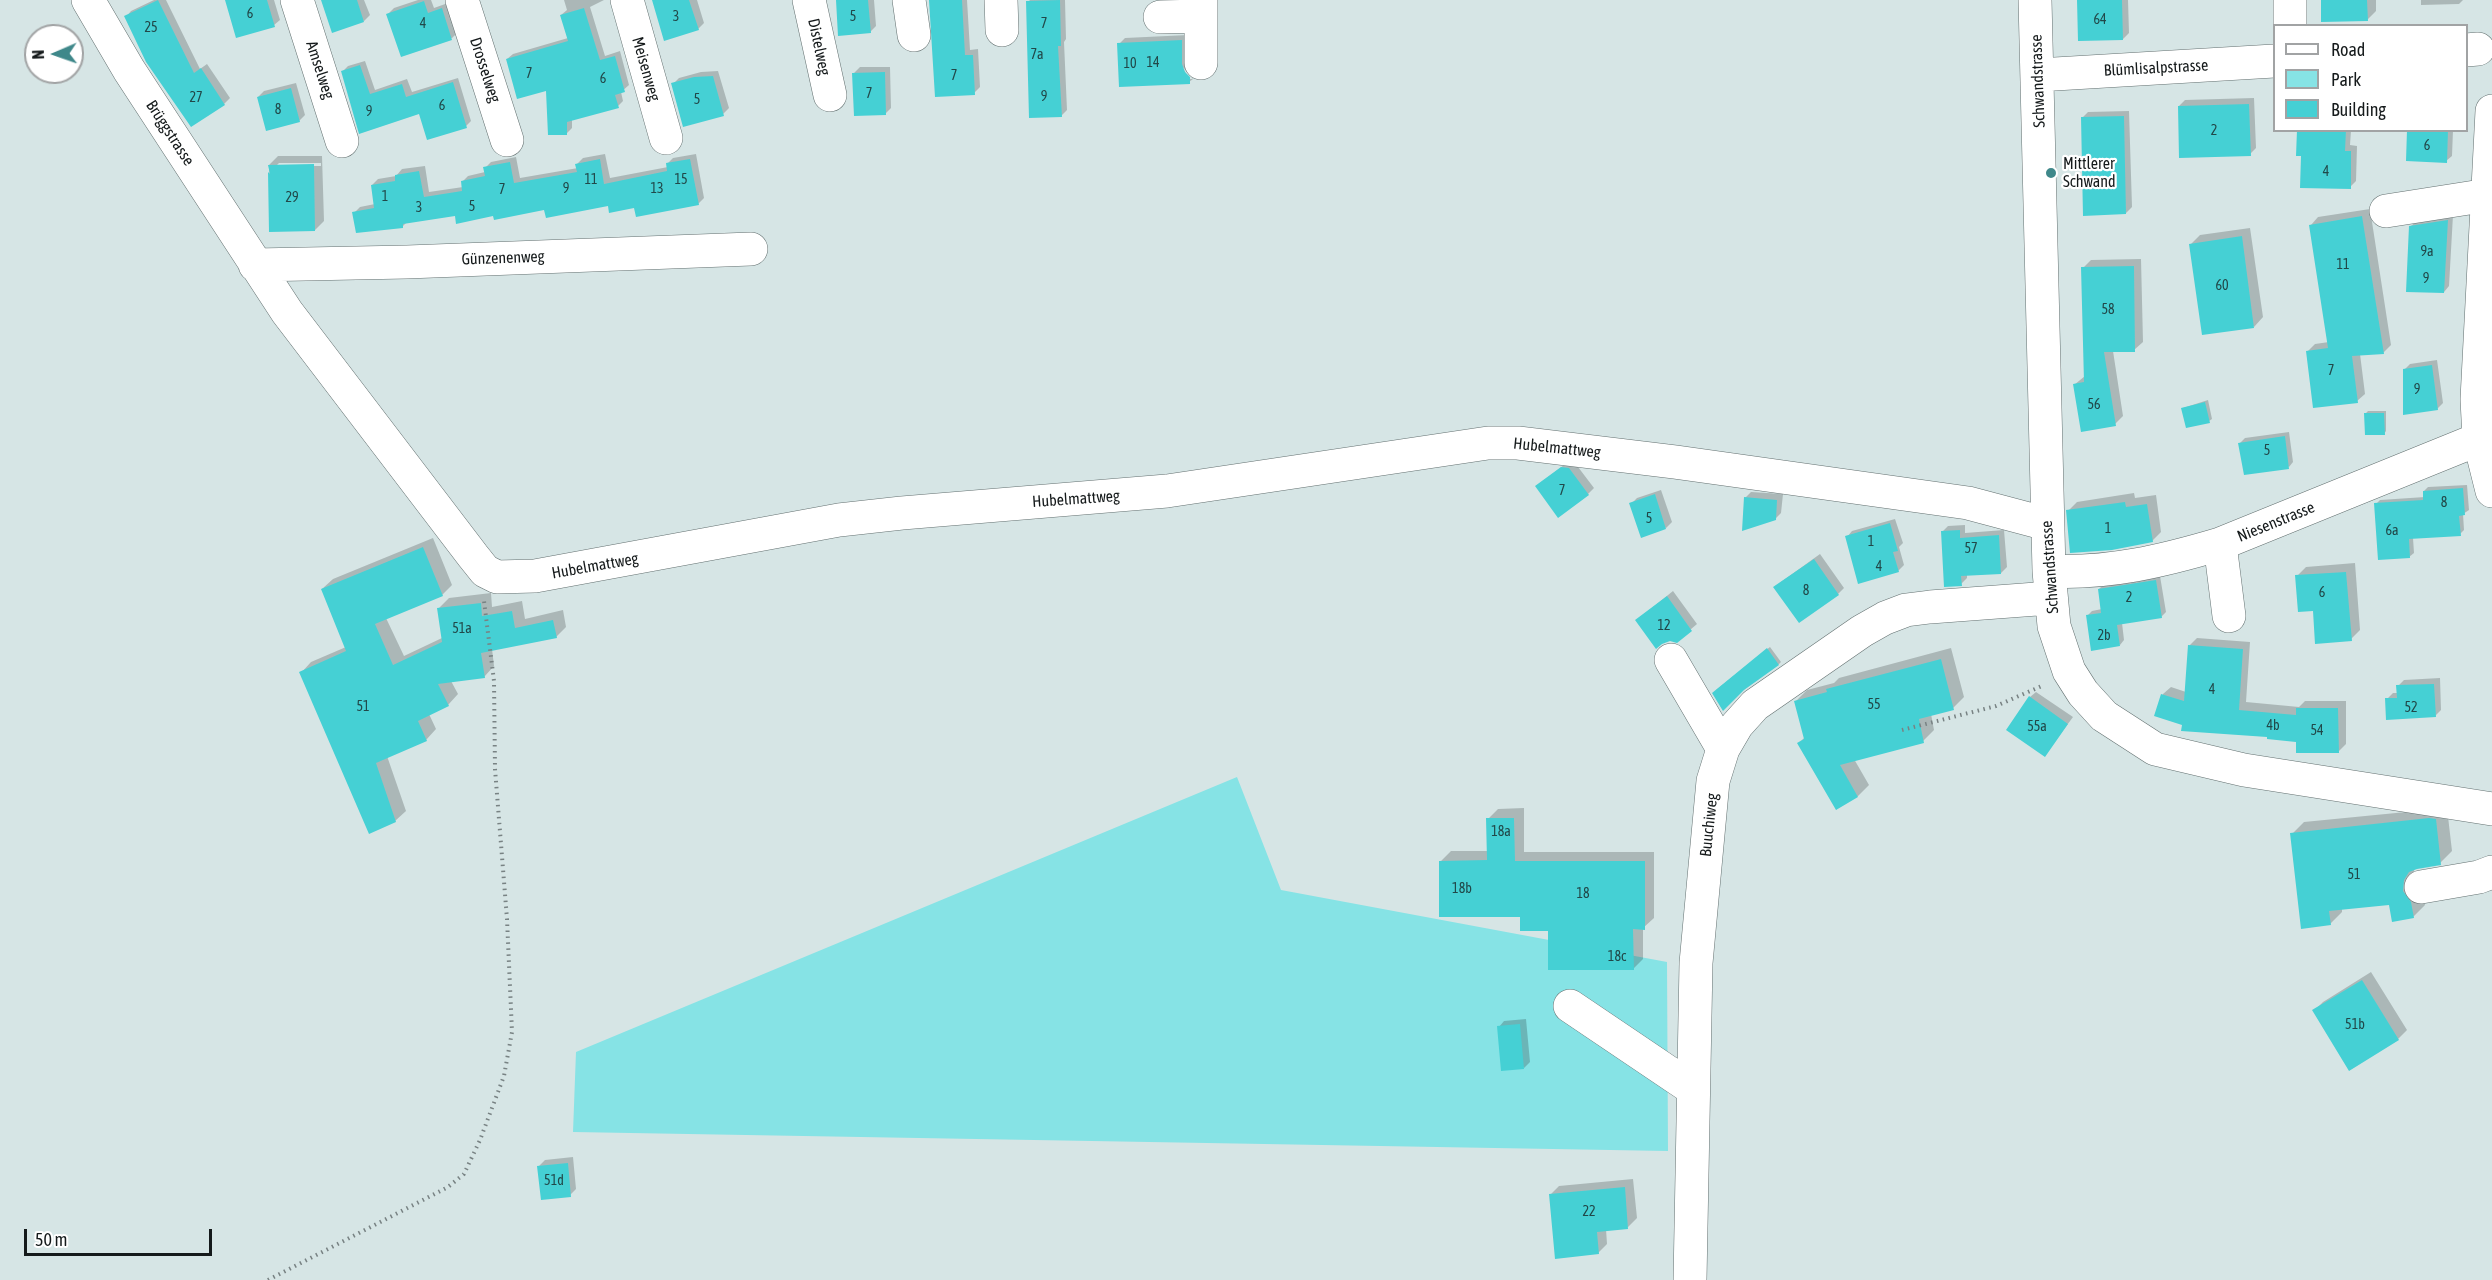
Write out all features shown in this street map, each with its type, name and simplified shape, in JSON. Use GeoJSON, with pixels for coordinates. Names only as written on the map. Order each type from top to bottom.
{"type":"FeatureCollection","features":[{"type":"Feature","properties":{"kind":"street","name":"Brüggstrasse"},"geometry":{"type":"LineString","coordinates":[[88,0],[129,70],[255,265]]}},
{"type":"Feature","properties":{"kind":"street","name":"Amselweg"},"geometry":{"type":"LineString","coordinates":[[297,0],[342,141]]}},
{"type":"Feature","properties":{"kind":"street","name":"Drosselweg"},"geometry":{"type":"LineString","coordinates":[[462,0],[507,140]]}},
{"type":"Feature","properties":{"kind":"street","name":"Meisenweg"},"geometry":{"type":"LineString","coordinates":[[627,0],[666,138]]}},
{"type":"Feature","properties":{"kind":"street","name":"Distelweg"},"geometry":{"type":"LineString","coordinates":[[809,0],[830,95]]}},
{"type":"Feature","properties":{"kind":"street"},"geometry":{"type":"LineString","coordinates":[[909,0],[914,35]]}},
{"type":"Feature","properties":{"kind":"street","name":"Schwandstrasse"},"geometry":{"type":"LineString","coordinates":[[2035,0],[2049,585],[2054,626],[2069,671],[2083,693],[2104,716],[2155,749],[2244,770],[2492,809]]}},
{"type":"Feature","properties":{"kind":"street"},"geometry":{"type":"LineString","coordinates":[[2290,0],[2290,24]]}},
{"type":"Feature","properties":{"kind":"street"},"geometry":{"type":"LineString","coordinates":[[1160,17],[1201,8],[1201,63]]}},
{"type":"Feature","properties":{"kind":"street","name":"Blümlisalpstrasse"},"geometry":{"type":"LineString","coordinates":[[2038,75],[2273,61]]}},
{"type":"Feature","properties":{"kind":"street"},"geometry":{"type":"LineString","coordinates":[[2492,111],[2477,399],[2485,435],[2492,490]]}},
{"type":"Feature","properties":{"kind":"street"},"geometry":{"type":"LineString","coordinates":[[2386,211],[2488,195]]}},
{"type":"Feature","properties":{"kind":"street","name":"Günzenenweg"},"geometry":{"type":"LineString","coordinates":[[255,265],[407,262],[751,249]]}},
{"type":"Feature","properties":{"kind":"street"},"geometry":{"type":"LineString","coordinates":[[255,265],[320,357],[485,571]]}},
{"type":"Feature","properties":{"kind":"street","name":"Niesenstrasse"},"geometry":{"type":"LineString","coordinates":[[2049,585],[2080,573],[2108,571],[2183,555],[2220,544],[2485,435]]}},
{"type":"Feature","properties":{"kind":"street","name":"Hubelmattweg"},"geometry":{"type":"LineString","coordinates":[[485,571],[497,577],[535,576],[839,520],[1167,491],[1488,443],[1518,443],[1675,462],[1968,503],[2047,524]]}},
{"type":"Feature","properties":{"kind":"street"},"geometry":{"type":"LineString","coordinates":[[2220,544],[2229,616]]}},
{"type":"Feature","properties":{"kind":"street","name":"Buuchiweg"},"geometry":{"type":"LineString","coordinates":[[1690,1280],[1696,963],[1713,781],[1723,749],[1737,725],[1755,705],[1852,637],[1885,618],[1906,610],[2049,585]]}},
{"type":"Feature","properties":{"kind":"street"},"geometry":{"type":"LineString","coordinates":[[1671,660],[1723,749]]}},
{"type":"Feature","properties":{"kind":"street"},"geometry":{"type":"LineString","coordinates":[[2421,887],[2480,877],[2492,872]]}},
{"type":"Feature","properties":{"kind":"street"},"geometry":{"type":"LineString","coordinates":[[1570,1006],[1693,1089]]}},
{"type":"Feature","properties":{"kind":"path"},"geometry":{"type":"LineString","coordinates":[[268,1280],[448,1187],[464,1174],[480,1140],[504,1077],[512,1032],[507,919],[495,769],[494,681],[481,584],[485,571]]}},
{"type":"Feature","properties":{"kind":"path"},"geometry":{"type":"LineString","coordinates":[[1902,730],[1996,706],[2033,691],[2069,671]]}},
{"type":"Feature","properties":{"kind":"green space"},"geometry":{"type":"Polygon","coordinates":[[[1237,777],[1281,890],[1667,962],[1668,1151],[573,1132],[576,1052],[1237,777]]]}},
{"type":"Feature","properties":{"kind":"building"},"geometry":{"type":"Polygon","coordinates":[[[158,0],[194,73],[201,68],[225,105],[191,127],[146,62],[124,16],[158,0]]]}},
{"type":"Feature","properties":{"kind":"building"},"geometry":{"type":"Polygon","coordinates":[[[225,0],[267,0],[275,27],[236,38],[225,0]]]}},
{"type":"Feature","properties":{"kind":"building"},"geometry":{"type":"Polygon","coordinates":[[[321,0],[357,0],[364,22],[332,33],[321,0]]]}},
{"type":"Feature","properties":{"kind":"building"},"geometry":{"type":"Polygon","coordinates":[[[652,0],[689,0],[699,30],[664,41],[652,0]]]}},
{"type":"Feature","properties":{"kind":"building"},"geometry":{"type":"Polygon","coordinates":[[[836,0],[868,0],[871,33],[838,36],[836,0]]]}},
{"type":"Feature","properties":{"kind":"building"},"geometry":{"type":"Polygon","coordinates":[[[929,0],[962,0],[965,55],[973,55],[975,95],[935,97],[929,0]]]}},
{"type":"Feature","properties":{"kind":"building"},"geometry":{"type":"Polygon","coordinates":[[[1060,0],[1061,46],[1058,46],[1062,117],[1029,118],[1026,1],[1060,0]]]}},
{"type":"Feature","properties":{"kind":"building"},"geometry":{"type":"Polygon","coordinates":[[[2077,0],[2122,0],[2123,40],[2078,41],[2077,0]]]}},
{"type":"Feature","properties":{"kind":"building"},"geometry":{"type":"Polygon","coordinates":[[[2321,0],[2367,0],[2368,21],[2321,22],[2321,0]]]}},
{"type":"Feature","properties":{"kind":"building"},"geometry":{"type":"Polygon","coordinates":[[[424,1],[428,13],[442,8],[452,40],[401,57],[386,14],[424,1]]]}},
{"type":"Feature","properties":{"kind":"building"},"geometry":{"type":"Polygon","coordinates":[[[584,8],[600,60],[615,56],[625,92],[615,95],[619,108],[567,122],[567,135],[548,135],[546,91],[517,99],[506,59],[568,41],[560,15],[584,8]]]}},
{"type":"Feature","properties":{"kind":"building"},"geometry":{"type":"Polygon","coordinates":[[[1182,40],[1182,64],[1190,77],[1190,84],[1119,87],[1117,43],[1182,40]]]}},
{"type":"Feature","properties":{"kind":"building"},"geometry":{"type":"Polygon","coordinates":[[[360,65],[370,94],[402,84],[406,97],[453,82],[467,128],[427,140],[419,114],[359,134],[341,71],[360,65]]]}},
{"type":"Feature","properties":{"kind":"building"},"geometry":{"type":"Polygon","coordinates":[[[885,72],[886,115],[854,116],[852,73],[885,72]]]}},
{"type":"Feature","properties":{"kind":"building"},"geometry":{"type":"Polygon","coordinates":[[[713,76],[724,116],[683,127],[671,83],[694,77],[713,76]]]}},
{"type":"Feature","properties":{"kind":"building"},"geometry":{"type":"Polygon","coordinates":[[[291,88],[300,122],[266,131],[257,97],[291,88]]]}},
{"type":"Feature","properties":{"kind":"building"},"geometry":{"type":"Polygon","coordinates":[[[2249,104],[2251,156],[2179,158],[2178,106],[2249,104]]]}},
{"type":"Feature","properties":{"kind":"building"},"geometry":{"type":"Polygon","coordinates":[[[2124,116],[2126,214],[2083,216],[2081,117],[2124,116]]]}},
{"type":"Feature","properties":{"kind":"building"},"geometry":{"type":"Polygon","coordinates":[[[2297,132],[2346,132],[2345,151],[2351,151],[2351,189],[2300,188],[2301,156],[2296,156],[2297,132]]]}},
{"type":"Feature","properties":{"kind":"building"},"geometry":{"type":"Polygon","coordinates":[[[2407,132],[2448,132],[2447,163],[2406,161],[2407,132]]]}},
{"type":"Feature","properties":{"kind":"building"},"geometry":{"type":"Polygon","coordinates":[[[600,159],[604,184],[667,171],[666,163],[690,159],[699,205],[636,217],[634,208],[609,213],[608,206],[546,218],[544,210],[494,220],[493,216],[456,224],[455,216],[403,224],[403,228],[356,233],[352,212],[374,208],[371,185],[395,181],[395,175],[419,171],[424,197],[462,191],[461,181],[485,176],[483,167],[510,162],[514,183],[577,172],[575,164],[600,159]]]}},
{"type":"Feature","properties":{"kind":"building"},"geometry":{"type":"Polygon","coordinates":[[[314,164],[315,231],[269,232],[268,172],[270,174],[268,165],[314,164]]]}},
{"type":"Feature","properties":{"kind":"building"},"geometry":{"type":"Polygon","coordinates":[[[2362,216],[2384,354],[2352,356],[2358,403],[2313,408],[2306,351],[2328,348],[2309,225],[2362,216]]]}},
{"type":"Feature","properties":{"kind":"building"},"geometry":{"type":"Polygon","coordinates":[[[2448,220],[2444,293],[2406,292],[2409,226],[2448,220]]]}},
{"type":"Feature","properties":{"kind":"building"},"geometry":{"type":"Polygon","coordinates":[[[2242,236],[2254,328],[2202,335],[2189,244],[2242,236]]]}},
{"type":"Feature","properties":{"kind":"building"},"geometry":{"type":"Polygon","coordinates":[[[2134,266],[2135,352],[2104,352],[2116,426],[2081,432],[2073,384],[2084,382],[2081,267],[2134,266]]]}},
{"type":"Feature","properties":{"kind":"building"},"geometry":{"type":"Polygon","coordinates":[[[2432,365],[2438,410],[2403,415],[2403,369],[2432,365]]]}},
{"type":"Feature","properties":{"kind":"building"},"geometry":{"type":"Polygon","coordinates":[[[2205,402],[2210,423],[2186,428],[2181,408],[2205,402]]]}},
{"type":"Feature","properties":{"kind":"building"},"geometry":{"type":"Polygon","coordinates":[[[2364,413],[2384,413],[2385,435],[2365,435],[2364,413]]]}},
{"type":"Feature","properties":{"kind":"building"},"geometry":{"type":"Polygon","coordinates":[[[2285,436],[2289,469],[2244,475],[2238,443],[2285,436]]]}},
{"type":"Feature","properties":{"kind":"building"},"geometry":{"type":"Polygon","coordinates":[[[1561,467],[1569,468],[1589,495],[1558,518],[1535,486],[1561,467]]]}},
{"type":"Feature","properties":{"kind":"building"},"geometry":{"type":"Polygon","coordinates":[[[2463,488],[2465,515],[2459,516],[2461,536],[2409,539],[2410,558],[2378,560],[2374,503],[2423,500],[2423,491],[2463,488]]]}},
{"type":"Feature","properties":{"kind":"building"},"geometry":{"type":"Polygon","coordinates":[[[1655,494],[1666,529],[1641,538],[1629,503],[1655,494]]]}},
{"type":"Feature","properties":{"kind":"building"},"geometry":{"type":"Polygon","coordinates":[[[1744,497],[1777,500],[1776,520],[1742,531],[1744,497]]]}},
{"type":"Feature","properties":{"kind":"building"},"geometry":{"type":"Polygon","coordinates":[[[2125,502],[2126,507],[2147,504],[2153,542],[2112,550],[2070,553],[2066,510],[2125,502]]]}},
{"type":"Feature","properties":{"kind":"building"},"geometry":{"type":"Polygon","coordinates":[[[1890,523],[1898,551],[1893,552],[1899,572],[1858,584],[1845,536],[1890,523]]]}},
{"type":"Feature","properties":{"kind":"building"},"geometry":{"type":"Polygon","coordinates":[[[1960,530],[1960,538],[1999,535],[2001,574],[1961,576],[1962,586],[1944,587],[1941,531],[1960,530]]]}},
{"type":"Feature","properties":{"kind":"building"},"geometry":{"type":"Polygon","coordinates":[[[423,547],[443,596],[375,624],[393,665],[442,642],[437,608],[481,603],[482,616],[512,611],[515,628],[553,620],[557,638],[481,653],[485,678],[438,684],[449,706],[418,721],[427,741],[376,763],[396,822],[369,834],[299,672],[346,651],[321,589],[423,547]]]}},
{"type":"Feature","properties":{"kind":"building"},"geometry":{"type":"Polygon","coordinates":[[[1814,559],[1839,595],[1799,623],[1773,587],[1814,559]]]}},
{"type":"Feature","properties":{"kind":"building"},"geometry":{"type":"Polygon","coordinates":[[[2346,572],[2352,641],[2315,644],[2313,611],[2298,612],[2295,575],[2346,572]]]}},
{"type":"Feature","properties":{"kind":"building"},"geometry":{"type":"Polygon","coordinates":[[[2156,580],[2162,618],[2117,625],[2120,646],[2091,651],[2086,615],[2101,613],[2098,589],[2156,580]]]}},
{"type":"Feature","properties":{"kind":"building"},"geometry":{"type":"Polygon","coordinates":[[[1667,596],[1692,631],[1677,643],[1670,641],[1656,649],[1635,620],[1667,596]]]}},
{"type":"Feature","properties":{"kind":"building"},"geometry":{"type":"Polygon","coordinates":[[[2188,645],[2243,649],[2239,710],[2296,715],[2296,708],[2338,708],[2339,753],[2296,753],[2296,742],[2267,739],[2267,737],[2181,731],[2182,725],[2154,716],[2161,694],[2184,701],[2188,645]]]}},
{"type":"Feature","properties":{"kind":"building"},"geometry":{"type":"Polygon","coordinates":[[[1767,648],[1779,665],[1744,690],[1723,711],[1712,693],[1767,648]]]}},
{"type":"Feature","properties":{"kind":"building"},"geometry":{"type":"Polygon","coordinates":[[[1941,659],[1954,710],[1919,719],[1924,743],[1840,765],[1858,797],[1836,810],[1797,743],[1804,739],[1794,701],[1827,692],[1826,689],[1941,659]]]}},
{"type":"Feature","properties":{"kind":"building"},"geometry":{"type":"Polygon","coordinates":[[[2434,684],[2436,717],[2386,720],[2385,698],[2397,698],[2396,685],[2434,684]]]}},
{"type":"Feature","properties":{"kind":"building"},"geometry":{"type":"Polygon","coordinates":[[[2029,696],[2068,724],[2045,757],[2006,730],[2029,696]]]}},
{"type":"Feature","properties":{"kind":"building"},"geometry":{"type":"Polygon","coordinates":[[[1486,818],[1514,818],[1515,861],[1645,861],[1645,930],[1633,929],[1634,970],[1548,970],[1548,931],[1520,931],[1520,917],[1439,917],[1439,861],[1487,860],[1486,818]]]}},
{"type":"Feature","properties":{"kind":"building"},"geometry":{"type":"Polygon","coordinates":[[[2436,819],[2441,865],[2409,872],[2404,880],[2403,891],[2411,902],[2414,918],[2392,922],[2389,905],[2329,911],[2331,925],[2301,929],[2290,833],[2436,819]]]}},
{"type":"Feature","properties":{"kind":"building"},"geometry":{"type":"Polygon","coordinates":[[[2362,980],[2399,1040],[2349,1071],[2312,1010],[2362,980]]]}},
{"type":"Feature","properties":{"kind":"building"},"geometry":{"type":"Polygon","coordinates":[[[1520,1024],[1524,1069],[1501,1071],[1497,1026],[1520,1024]]]}},
{"type":"Feature","properties":{"kind":"building"},"geometry":{"type":"Polygon","coordinates":[[[568,1163],[571,1197],[541,1200],[537,1166],[568,1163]]]}},
{"type":"Feature","properties":{"kind":"building"},"geometry":{"type":"Polygon","coordinates":[[[1625,1187],[1628,1229],[1597,1232],[1599,1254],[1555,1259],[1549,1194],[1625,1187]]]}},
{"type":"Feature","properties":{"kind":"place","name":"Mittlerer Schwand"},"geometry":{"type":"Point","coordinates":[2051,173]}}]}
